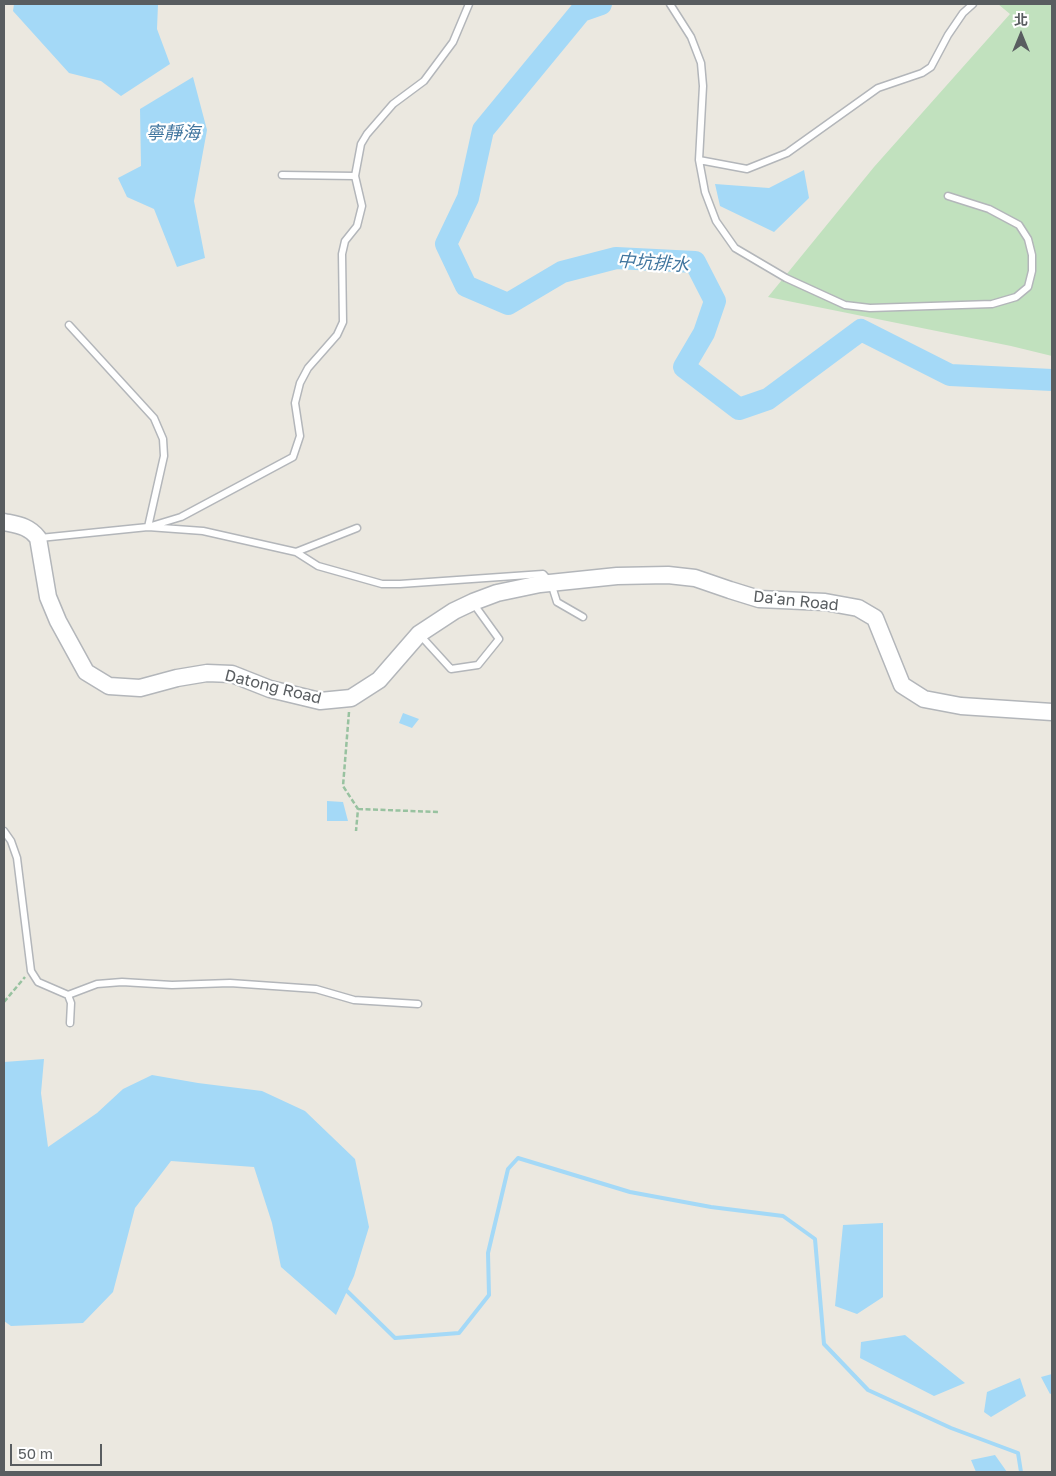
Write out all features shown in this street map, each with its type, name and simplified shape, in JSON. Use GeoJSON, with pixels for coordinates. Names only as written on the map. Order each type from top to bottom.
{"type":"FeatureCollection","features":[{"type":"Feature","properties":{"kind":"street"},"geometry":{"type":"LineString","coordinates":[[4,522],[23,525],[32,530],[38,538]]}},
{"type":"Feature","properties":{"kind":"street","name":"Datong Road"},"geometry":{"type":"LineString","coordinates":[[38,538],[48,597],[58,621],[86,672],[110,686],[140,688],[177,678],[207,673],[232,674],[270,689],[320,701],[350,698],[379,680],[419,634],[454,611],[497,593],[551,583]]}},
{"type":"Feature","properties":{"kind":"street","name":"Da'an Road"},"geometry":{"type":"LineString","coordinates":[[551,583],[617,576],[668,575],[696,578],[759,599],[826,602],[858,608],[876,618],[902,686],[924,699],[961,706],[1052,712]]}},
{"type":"Feature","properties":{"kind":"lane"},"geometry":{"type":"LineString","coordinates":[[148,527],[181,517],[293,457],[300,436],[295,403],[300,382],[308,368],[337,335],[343,322],[342,254],[345,242],[357,226],[362,206],[355,176],[361,144],[367,134],[393,104],[424,81],[453,42],[469,4]]}},
{"type":"Feature","properties":{"kind":"lane"},"geometry":{"type":"LineString","coordinates":[[699,160],[747,170],[787,153],[878,88],[922,73],[931,66],[948,35],[963,13],[973,4]]}},
{"type":"Feature","properties":{"kind":"lane"},"geometry":{"type":"LineString","coordinates":[[672,6],[690,37],[701,63],[703,86],[699,160],[705,192],[716,221],[735,248],[786,278],[846,305],[870,308],[992,304],[1016,297],[1028,287],[1032,271],[1032,255],[1028,239],[1019,225],[989,209],[948,196]]}},
{"type":"Feature","properties":{"kind":"lane"},"geometry":{"type":"LineString","coordinates":[[282,175],[355,176]]}},
{"type":"Feature","properties":{"kind":"lane"},"geometry":{"type":"LineString","coordinates":[[69,325],[154,418],[163,439],[164,456],[148,527]]}},
{"type":"Feature","properties":{"kind":"lane"},"geometry":{"type":"LineString","coordinates":[[38,538],[148,527],[203,531],[296,552],[318,566],[382,584],[543,574],[551,583],[557,602],[583,617]]}},
{"type":"Feature","properties":{"kind":"lane"},"geometry":{"type":"LineString","coordinates":[[296,552],[357,528]]}},
{"type":"Feature","properties":{"kind":"lane"},"geometry":{"type":"LineString","coordinates":[[419,634],[451,669],[478,665],[499,639],[472,602]]}},
{"type":"Feature","properties":{"kind":"lane"},"geometry":{"type":"LineString","coordinates":[[4,831],[11,841],[17,858],[31,971],[38,982],[68,994],[97,984],[122,982],[172,985],[230,983],[316,989],[354,1000],[418,1004]]}},
{"type":"Feature","properties":{"kind":"lane"},"geometry":{"type":"LineString","coordinates":[[68,994],[71,1003],[70,1023]]}},
{"type":"Feature","properties":{"kind":"path"},"geometry":{"type":"LineString","coordinates":[[350,698],[344,786],[358,809],[356,831]]}},
{"type":"Feature","properties":{"kind":"path"},"geometry":{"type":"LineString","coordinates":[[358,809],[438,812]]}},
{"type":"Feature","properties":{"kind":"path"},"geometry":{"type":"LineString","coordinates":[[4,1002],[31,971]]}},
{"type":"Feature","properties":{"kind":"green space"},"geometry":{"type":"Polygon","coordinates":[[[998,4],[1052,4],[1052,356],[768,297],[874,167],[1010,14],[998,4]]]}},
{"type":"Feature","properties":{"kind":"water","name":"寧靜海"},"geometry":{"type":"Polygon","coordinates":[[[14,4],[158,4],[157,29],[170,64],[121,96],[101,81],[69,73],[13,11],[14,4]]]}},
{"type":"Feature","properties":{"kind":"water","name":"寧靜海"},"geometry":{"type":"Polygon","coordinates":[[[193,77],[207,130],[194,201],[205,258],[177,267],[154,209],[127,197],[118,178],[141,166],[140,109],[193,77]]]}},
{"type":"Feature","properties":{"kind":"water"},"geometry":{"type":"Polygon","coordinates":[[[804,170],[809,198],[774,232],[720,206],[715,184],[769,188],[804,170]]]}},
{"type":"Feature","properties":{"kind":"water"},"geometry":{"type":"Polygon","coordinates":[[[403,713],[419,719],[412,728],[399,723],[403,713]]]}},
{"type":"Feature","properties":{"kind":"water"},"geometry":{"type":"Polygon","coordinates":[[[327,801],[343,802],[348,821],[327,821],[327,801]]]}},
{"type":"Feature","properties":{"kind":"water"},"geometry":{"type":"Polygon","coordinates":[[[44,1059],[41,1093],[48,1147],[97,1113],[123,1089],[152,1075],[262,1091],[305,1111],[355,1159],[369,1227],[354,1276],[336,1315],[281,1267],[272,1223],[254,1167],[171,1161],[135,1208],[113,1292],[83,1323],[11,1326],[4,1321],[4,1062],[44,1059]]]}},
{"type":"Feature","properties":{"kind":"water"},"geometry":{"type":"Polygon","coordinates":[[[883,1223],[883,1297],[857,1314],[835,1306],[843,1225],[883,1223]]]}},
{"type":"Feature","properties":{"kind":"water"},"geometry":{"type":"Polygon","coordinates":[[[905,1335],[965,1383],[934,1396],[860,1358],[861,1342],[905,1335]]]}},
{"type":"Feature","properties":{"kind":"water"},"geometry":{"type":"Polygon","coordinates":[[[1052,1374],[1052,1393],[1050,1394],[1041,1377],[1052,1374]]]}},
{"type":"Feature","properties":{"kind":"water"},"geometry":{"type":"Polygon","coordinates":[[[1020,1378],[1026,1396],[991,1417],[984,1412],[987,1392],[1020,1378]]]}},
{"type":"Feature","properties":{"kind":"water"},"geometry":{"type":"Polygon","coordinates":[[[995,1455],[1007,1472],[976,1472],[971,1460],[995,1455]]]}},
{"type":"Feature","properties":{"kind":"waterway","name":"中坑排水"},"geometry":{"type":"LineString","coordinates":[[601,4],[581,11],[483,130],[468,198],[446,244],[466,286],[508,304],[562,272],[616,258],[695,262],[715,301],[704,333],[684,367],[739,409],[768,399],[861,330],[950,375],[1052,380]]}},
{"type":"Feature","properties":{"kind":"waterway"},"geometry":{"type":"LineString","coordinates":[[347,1291],[395,1338],[459,1333],[489,1295],[488,1253],[508,1169],[518,1158],[630,1192],[711,1207],[783,1216],[815,1239],[824,1344],[868,1390],[951,1428],[1018,1453],[1021,1472]]}}]}
